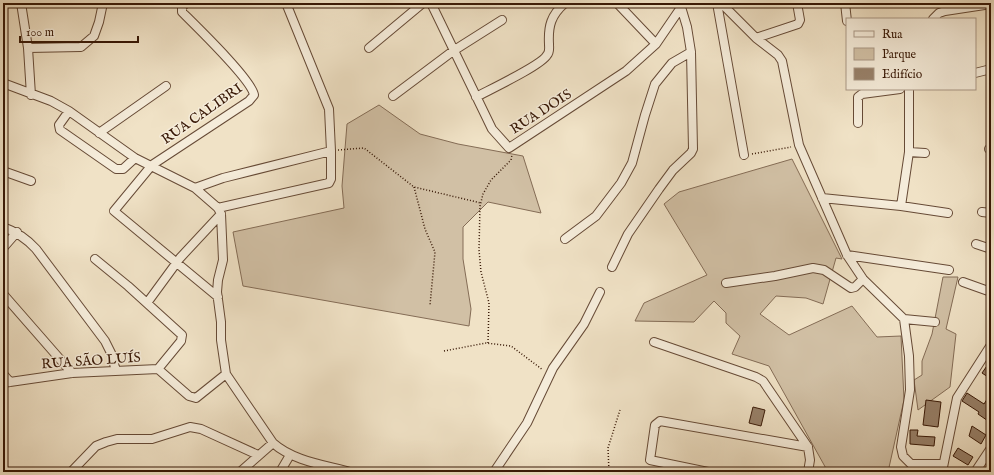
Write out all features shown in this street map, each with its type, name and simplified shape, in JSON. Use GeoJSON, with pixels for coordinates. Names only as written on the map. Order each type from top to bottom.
{"type":"FeatureCollection","features":[{"type":"Feature","properties":{"kind":"street"},"geometry":{"type":"LineString","coordinates":[[21,3],[28,48],[31,95]]}},
{"type":"Feature","properties":{"kind":"street"},"geometry":{"type":"LineString","coordinates":[[28,48],[81,47],[94,36],[100,22],[103,3]]}},
{"type":"Feature","properties":{"kind":"street"},"geometry":{"type":"LineString","coordinates":[[147,303],[176,263],[220,211],[329,183],[331,179],[329,110],[286,3]]}},
{"type":"Feature","properties":{"kind":"street"},"geometry":{"type":"LineString","coordinates":[[369,48],[423,3]]}},
{"type":"Feature","properties":{"kind":"street"},"geometry":{"type":"LineString","coordinates":[[431,3],[492,129],[509,148]]}},
{"type":"Feature","properties":{"kind":"street"},"geometry":{"type":"LineString","coordinates":[[476,97],[518,75],[546,58],[549,51],[550,22],[555,12],[565,3]]}},
{"type":"Feature","properties":{"kind":"street"},"geometry":{"type":"LineString","coordinates":[[617,3],[656,44]]}},
{"type":"Feature","properties":{"kind":"street"},"geometry":{"type":"LineString","coordinates":[[717,3],[744,155]]}},
{"type":"Feature","properties":{"kind":"street"},"geometry":{"type":"LineString","coordinates":[[721,3],[756,38],[778,55],[782,61],[799,145],[847,255],[863,279],[904,319],[909,356],[910,390],[901,447],[903,456],[911,464],[942,468],[957,398],[991,345]]}},
{"type":"Feature","properties":{"kind":"street"},"geometry":{"type":"LineString","coordinates":[[756,38],[798,24],[800,20],[797,3]]}},
{"type":"Feature","properties":{"kind":"street"},"geometry":{"type":"LineString","coordinates":[[845,3],[847,18]]}},
{"type":"Feature","properties":{"kind":"street"},"geometry":{"type":"LineString","coordinates":[[934,18],[939,13],[945,11],[991,4]]}},
{"type":"Feature","properties":{"kind":"street"},"geometry":{"type":"LineString","coordinates":[[612,267],[634,225],[668,176],[691,154],[693,149],[691,52],[683,5]]}},
{"type":"Feature","properties":{"kind":"street","name":"RUA DOIS"},"geometry":{"type":"LineString","coordinates":[[509,148],[626,71],[656,44],[683,5]]}},
{"type":"Feature","properties":{"kind":"street","name":"RUA CALIBRI"},"geometry":{"type":"LineString","coordinates":[[152,165],[249,101],[254,95],[253,90],[240,73],[184,6]]}},
{"type":"Feature","properties":{"kind":"street"},"geometry":{"type":"LineString","coordinates":[[393,96],[453,51],[502,20]]}},
{"type":"Feature","properties":{"kind":"street"},"geometry":{"type":"LineString","coordinates":[[565,239],[596,216],[621,183],[632,163],[645,115],[656,84],[672,63],[691,52]]}},
{"type":"Feature","properties":{"kind":"street"},"geometry":{"type":"LineString","coordinates":[[976,73],[991,69]]}},
{"type":"Feature","properties":{"kind":"street"},"geometry":{"type":"LineString","coordinates":[[3,84],[51,101],[69,111],[135,158],[152,165],[195,188],[220,211],[224,260],[218,280],[218,297],[221,322],[221,340],[226,374],[273,443],[290,455],[350,472]]}},
{"type":"Feature","properties":{"kind":"street"},"geometry":{"type":"LineString","coordinates":[[99,133],[166,86]]}},
{"type":"Feature","properties":{"kind":"street"},"geometry":{"type":"LineString","coordinates":[[858,123],[858,97],[862,94],[892,90]]}},
{"type":"Feature","properties":{"kind":"street"},"geometry":{"type":"LineString","coordinates":[[902,206],[909,152],[909,90]]}},
{"type":"Feature","properties":{"kind":"street"},"geometry":{"type":"LineString","coordinates":[[69,111],[59,126],[60,130],[116,169],[123,169],[135,158]]}},
{"type":"Feature","properties":{"kind":"street"},"geometry":{"type":"LineString","coordinates":[[195,188],[223,178],[331,151]]}},
{"type":"Feature","properties":{"kind":"street"},"geometry":{"type":"LineString","coordinates":[[909,152],[925,153]]}},
{"type":"Feature","properties":{"kind":"street"},"geometry":{"type":"LineString","coordinates":[[152,165],[114,211],[218,297]]}},
{"type":"Feature","properties":{"kind":"street"},"geometry":{"type":"LineString","coordinates":[[3,171],[30,181]]}},
{"type":"Feature","properties":{"kind":"street"},"geometry":{"type":"LineString","coordinates":[[822,198],[902,206],[948,213]]}},
{"type":"Feature","properties":{"kind":"street"},"geometry":{"type":"LineString","coordinates":[[982,212],[991,213]]}},
{"type":"Feature","properties":{"kind":"street"},"geometry":{"type":"LineString","coordinates":[[3,227],[17,232],[36,249],[80,306],[108,347],[116,371]]}},
{"type":"Feature","properties":{"kind":"street"},"geometry":{"type":"LineString","coordinates":[[3,248],[17,232]]}},
{"type":"Feature","properties":{"kind":"street"},"geometry":{"type":"LineString","coordinates":[[976,244],[991,249]]}},
{"type":"Feature","properties":{"kind":"street"},"geometry":{"type":"LineString","coordinates":[[847,255],[949,270]]}},
{"type":"Feature","properties":{"kind":"street"},"geometry":{"type":"LineString","coordinates":[[94,259],[179,330],[182,335],[181,341],[158,369],[189,396],[196,398],[226,374]]}},
{"type":"Feature","properties":{"kind":"street"},"geometry":{"type":"LineString","coordinates":[[726,283],[775,276],[813,268],[824,270],[851,288],[855,287],[863,279]]}},
{"type":"Feature","properties":{"kind":"street"},"geometry":{"type":"LineString","coordinates":[[963,282],[991,292]]}},
{"type":"Feature","properties":{"kind":"street"},"geometry":{"type":"LineString","coordinates":[[494,472],[527,423],[549,375],[584,324],[600,292]]}},
{"type":"Feature","properties":{"kind":"street"},"geometry":{"type":"LineString","coordinates":[[3,294],[72,372]]}},
{"type":"Feature","properties":{"kind":"street"},"geometry":{"type":"LineString","coordinates":[[904,319],[935,322]]}},
{"type":"Feature","properties":{"kind":"street"},"geometry":{"type":"LineString","coordinates":[[654,342],[764,381],[808,447],[810,460],[808,472]]}},
{"type":"Feature","properties":{"kind":"street","name":"RUA SÃO LUÍS"},"geometry":{"type":"LineString","coordinates":[[6,383],[72,372],[158,369]]}},
{"type":"Feature","properties":{"kind":"street"},"geometry":{"type":"LineString","coordinates":[[3,374],[6,383]]}},
{"type":"Feature","properties":{"kind":"street"},"geometry":{"type":"LineString","coordinates":[[708,472],[650,460],[655,425],[657,422],[660,421],[808,447]]}},
{"type":"Feature","properties":{"kind":"street"},"geometry":{"type":"LineString","coordinates":[[71,472],[96,446],[106,442],[117,439],[152,439],[190,427],[201,429],[258,455]]}},
{"type":"Feature","properties":{"kind":"street"},"geometry":{"type":"LineString","coordinates":[[240,472],[273,443]]}},
{"type":"Feature","properties":{"kind":"street"},"geometry":{"type":"LineString","coordinates":[[975,472],[991,448]]}},
{"type":"Feature","properties":{"kind":"street"},"geometry":{"type":"LineString","coordinates":[[280,472],[290,455]]}},
{"type":"Feature","properties":{"kind":"path"},"geometry":{"type":"LineString","coordinates":[[744,155],[799,145]]}},
{"type":"Feature","properties":{"kind":"path"},"geometry":{"type":"LineString","coordinates":[[331,151],[364,148],[414,187],[481,203]]}},
{"type":"Feature","properties":{"kind":"path","name":"RUA DOIS"},"geometry":{"type":"LineString","coordinates":[[488,343],[489,303],[481,272],[479,250],[481,203],[483,194],[491,180],[511,160],[512,152],[509,148]]}},
{"type":"Feature","properties":{"kind":"path"},"geometry":{"type":"LineString","coordinates":[[414,187],[425,229],[435,252],[430,305]]}},
{"type":"Feature","properties":{"kind":"path"},"geometry":{"type":"LineString","coordinates":[[444,351],[488,343],[511,346],[549,375]]}},
{"type":"Feature","properties":{"kind":"path"},"geometry":{"type":"LineString","coordinates":[[609,472],[608,448],[620,410]]}},
{"type":"Feature","properties":{"kind":"green space"},"geometry":{"type":"Polygon","coordinates":[[[379,105],[420,134],[458,144],[523,156],[541,213],[488,202],[463,227],[463,259],[471,309],[469,326],[243,286],[233,232],[344,208],[342,186],[347,124],[379,105]]]}},
{"type":"Feature","properties":{"kind":"green space"},"geometry":{"type":"Polygon","coordinates":[[[792,159],[842,259],[836,258],[823,304],[806,298],[776,296],[760,314],[789,335],[852,306],[877,337],[901,336],[904,400],[888,472],[828,472],[769,366],[732,354],[740,336],[726,323],[726,313],[714,301],[694,322],[635,321],[644,303],[707,275],[664,204],[679,192],[792,159]]]}},
{"type":"Feature","properties":{"kind":"green space"},"geometry":{"type":"Polygon","coordinates":[[[943,277],[958,277],[946,329],[956,334],[950,387],[918,410],[914,380],[922,375],[922,361],[932,334],[943,277]]]}},
{"type":"Feature","properties":{"kind":"building"},"geometry":{"type":"Polygon","coordinates":[[[991,360],[991,379],[982,373],[991,360]]]}},
{"type":"Feature","properties":{"kind":"building"},"geometry":{"type":"Polygon","coordinates":[[[967,393],[984,404],[991,393],[991,423],[978,414],[979,412],[962,401],[967,393]]]}},
{"type":"Feature","properties":{"kind":"building"},"geometry":{"type":"Polygon","coordinates":[[[926,400],[941,402],[938,427],[923,425],[926,400]]]}},
{"type":"Feature","properties":{"kind":"building"},"geometry":{"type":"Polygon","coordinates":[[[753,407],[765,410],[761,426],[749,423],[753,407]]]}},
{"type":"Feature","properties":{"kind":"building"},"geometry":{"type":"Polygon","coordinates":[[[972,426],[986,435],[981,444],[969,436],[972,426]]]}},
{"type":"Feature","properties":{"kind":"building"},"geometry":{"type":"Polygon","coordinates":[[[910,430],[918,430],[917,436],[935,437],[934,446],[910,444],[910,430]]]}},
{"type":"Feature","properties":{"kind":"building"},"geometry":{"type":"Polygon","coordinates":[[[958,448],[973,457],[968,465],[953,456],[958,448]]]}}]}
